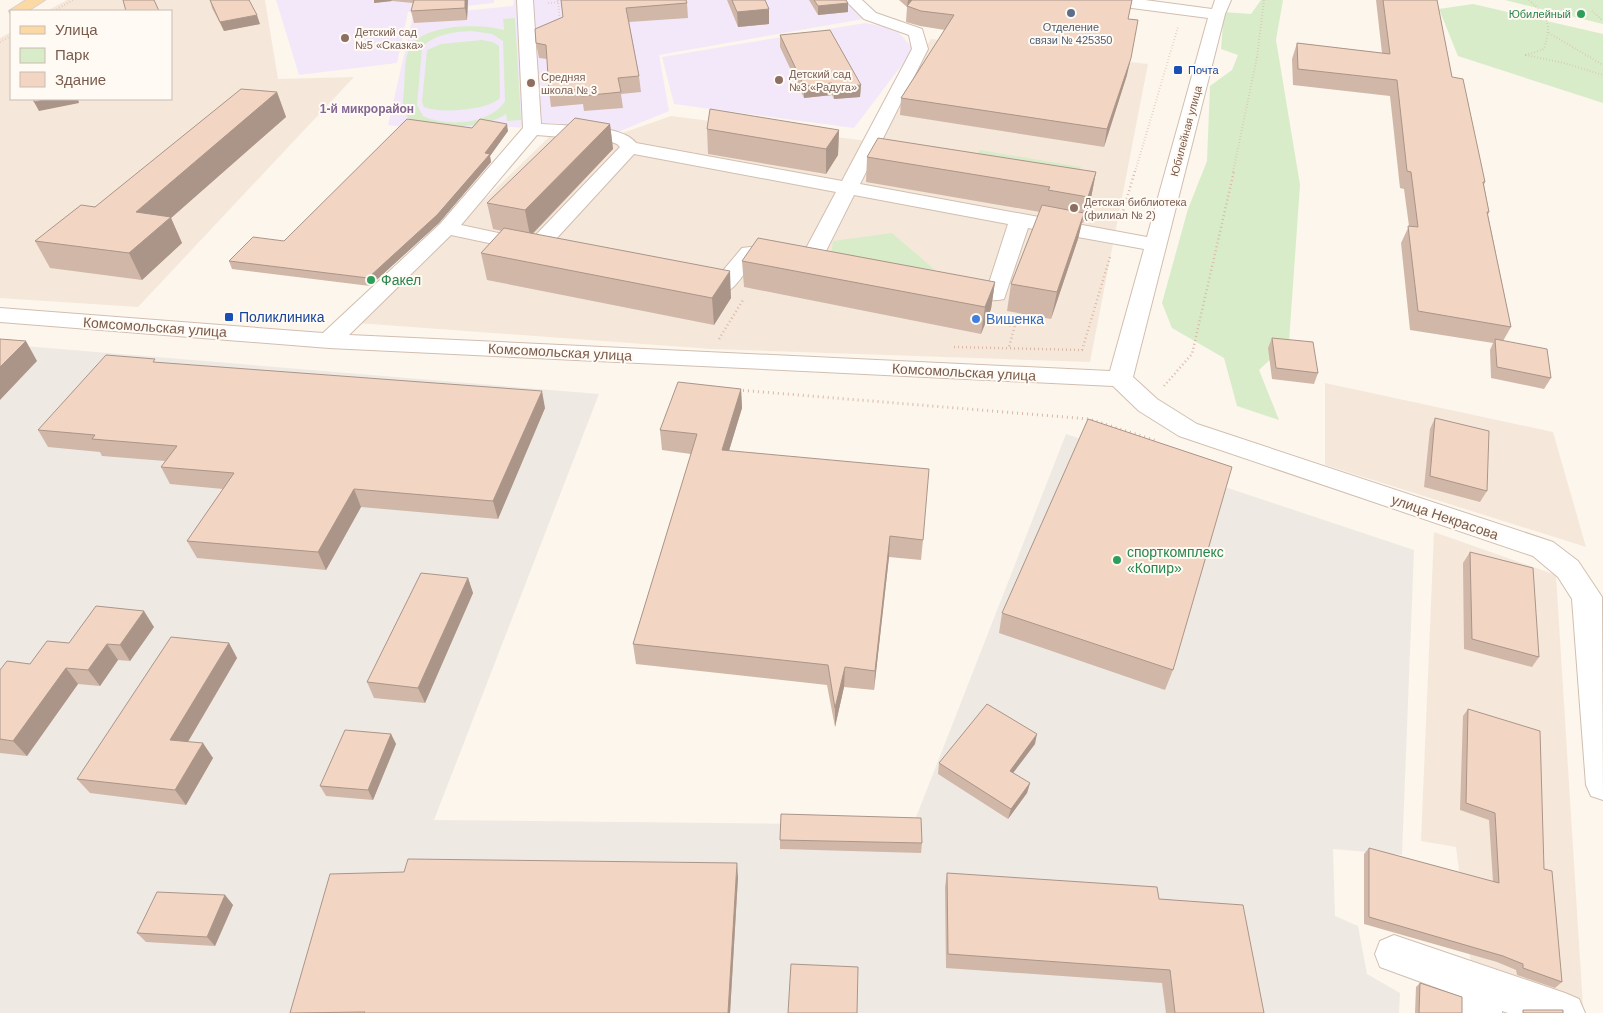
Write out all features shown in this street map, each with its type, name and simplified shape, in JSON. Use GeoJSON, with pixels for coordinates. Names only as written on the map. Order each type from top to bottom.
{"type":"FeatureCollection","features":[{"type":"Feature","properties":{"kind":"main road"},"geometry":{"type":"LineString","coordinates":[[19,10],[37,0]]}},
{"type":"Feature","properties":{"kind":"street"},"geometry":{"type":"LineString","coordinates":[[329,341],[447,228],[532,129],[525,0]]}},
{"type":"Feature","properties":{"kind":"street"},"geometry":{"type":"LineString","coordinates":[[681,280],[720,288],[750,253],[820,264],[848,188],[920,48],[916,32],[870,16],[853,0]]}},
{"type":"Feature","properties":{"kind":"street"},"geometry":{"type":"LineString","coordinates":[[1109,0],[1183,10],[1220,7]]}},
{"type":"Feature","properties":{"kind":"street","name":"Юбилейная улица"},"geometry":{"type":"LineString","coordinates":[[1120,380],[1220,7]]}},
{"type":"Feature","properties":{"kind":"street"},"geometry":{"type":"LineString","coordinates":[[532,129],[612,136],[624,140],[630,148],[1115,239],[1156,245]]}},
{"type":"Feature","properties":{"kind":"street"},"geometry":{"type":"LineString","coordinates":[[447,228],[545,249],[630,148]]}},
{"type":"Feature","properties":{"kind":"street"},"geometry":{"type":"LineString","coordinates":[[937,284],[996,294],[1020,220]]}},
{"type":"Feature","properties":{"kind":"street","name":"Комсомольская улица"},"geometry":{"type":"LineString","coordinates":[[0,315],[329,341],[1120,380]]}},
{"type":"Feature","properties":{"kind":"street","name":"улица Некрасова"},"geometry":{"type":"LineString","coordinates":[[1120,380],[1148,405],[1188,430],[1543,550],[1568,569],[1587,597],[1603,785]]}},
{"type":"Feature","properties":{"kind":"street"},"geometry":{"type":"LineString","coordinates":[[1394,954],[1482,998],[1565,1013]]}},
{"type":"Feature","properties":{"kind":"path"},"geometry":{"type":"LineString","coordinates":[[56,10],[73,0]]}},
{"type":"Feature","properties":{"kind":"path"},"geometry":{"type":"LineString","coordinates":[[558,0],[560,22]]}},
{"type":"Feature","properties":{"kind":"path"},"geometry":{"type":"LineString","coordinates":[[1148,405],[1192,354],[1228,203],[1257,57],[1264,0]]}},
{"type":"Feature","properties":{"kind":"path"},"geometry":{"type":"LineString","coordinates":[[1529,0],[1546,15],[1549,33],[1544,49],[1526,55],[1532,58],[1564,63],[1603,75]]}},
{"type":"Feature","properties":{"kind":"path"},"geometry":{"type":"LineString","coordinates":[[950,347],[1082,350],[1183,10]]}},
{"type":"Feature","properties":{"kind":"path"},"geometry":{"type":"LineString","coordinates":[[1592,11],[1603,21]]}},
{"type":"Feature","properties":{"kind":"path"},"geometry":{"type":"LineString","coordinates":[[1549,33],[1603,65]]}},
{"type":"Feature","properties":{"kind":"path"},"geometry":{"type":"LineString","coordinates":[[715,347],[744,298],[720,288]]}},
{"type":"Feature","properties":{"kind":"path"},"geometry":{"type":"LineString","coordinates":[[996,294],[995,312],[1014,326]]}},
{"type":"Feature","properties":{"kind":"path"},"geometry":{"type":"LineString","coordinates":[[986,322],[1014,326]]}},
{"type":"Feature","properties":{"kind":"path"},"geometry":{"type":"LineString","coordinates":[[1009,347],[1014,326]]}},
{"type":"Feature","properties":{"kind":"path"},"geometry":{"type":"LineString","coordinates":[[734,390],[1089,419],[1164,444]]}},
{"type":"Feature","properties":{"kind":"path"},"geometry":{"type":"LineString","coordinates":[[1101,430],[1103,424]]}},
{"type":"Feature","properties":{"kind":"shaded area"},"geometry":{"type":"Polygon","coordinates":[[[67,0],[265,0],[278,79],[354,77],[138,307],[0,298],[0,38],[10,33],[10,100],[172,100],[172,10],[49,10],[67,0]]]}},
{"type":"Feature","properties":{"kind":"shaded area","name":"Детский сад №5 «Сказка»"},"geometry":{"type":"Polygon","coordinates":[[[276,0],[494,0],[494,3],[408,12],[397,63],[299,75],[276,0]]]}},
{"type":"Feature","properties":{"kind":"shaded area","name":"Средняя школа № 3"},"geometry":{"type":"Polygon","coordinates":[[[514,0],[849,0],[863,19],[659,55],[669,111],[613,134],[484,125],[474,136],[388,125],[413,16],[513,6],[514,0]]]}},
{"type":"Feature","properties":{"kind":"shaded area","name":"Детский сад №3 «Радуга»"},"geometry":{"type":"Polygon","coordinates":[[[865,23],[882,26],[899,33],[914,49],[854,128],[674,104],[662,57],[865,23]]]}},
{"type":"Feature","properties":{"kind":"shaded area"},"geometry":{"type":"Polygon","coordinates":[[[931,39],[1148,64],[1090,362],[711,349],[357,323],[550,136],[608,138],[671,116],[867,141],[931,39]]]}},
{"type":"Feature","properties":{"kind":"shaded area"},"geometry":{"type":"Polygon","coordinates":[[[0,344],[599,394],[434,820],[913,825],[1066,434],[1414,550],[1402,855],[1333,849],[1335,916],[1358,926],[1367,974],[1400,993],[1399,1013],[0,1013],[0,344]]]}},
{"type":"Feature","properties":{"kind":"shaded area"},"geometry":{"type":"Polygon","coordinates":[[[1325,383],[1553,432],[1586,547],[1325,465],[1325,383]]]}},
{"type":"Feature","properties":{"kind":"shaded area"},"geometry":{"type":"Polygon","coordinates":[[[1434,532],[1556,575],[1583,1007],[1471,965],[1456,847],[1421,841],[1434,532]]]}},
{"type":"Feature","properties":{"kind":"green space"},"geometry":{"type":"Polygon","coordinates":[[[1261,0],[1283,0],[1276,40],[1300,185],[1289,342],[1259,370],[1279,420],[1237,406],[1224,358],[1172,328],[1162,303],[1188,209],[1207,161],[1210,86],[1232,70],[1238,55],[1221,49],[1224,12],[1251,14],[1261,0]]]}},
{"type":"Feature","properties":{"kind":"green space","name":"Юбилейный"},"geometry":{"type":"Polygon","coordinates":[[[1505,0],[1603,0],[1603,24],[1505,0]]]}},
{"type":"Feature","properties":{"kind":"green space"},"geometry":{"type":"Polygon","coordinates":[[[1473,4],[1603,34],[1603,103],[1458,56],[1439,9],[1473,4]]]}},
{"type":"Feature","properties":{"kind":"green space"},"geometry":{"type":"Polygon","coordinates":[[[515,18],[521,120],[507,121],[506,114],[483,124],[460,126],[411,120],[405,113],[403,106],[405,68],[408,51],[417,39],[439,30],[453,27],[481,26],[504,30],[503,19],[515,18]],[[471,31],[451,33],[432,40],[422,48],[417,105],[423,116],[443,122],[467,122],[489,115],[505,101],[503,41],[492,34],[471,31]]]}},
{"type":"Feature","properties":{"kind":"green space"},"geometry":{"type":"Polygon","coordinates":[[[482,40],[493,42],[499,46],[500,98],[486,105],[463,110],[441,110],[424,107],[422,102],[427,50],[441,44],[482,40]]]}},
{"type":"Feature","properties":{"kind":"green space"},"geometry":{"type":"Polygon","coordinates":[[[980,150],[1081,167],[1074,186],[970,168],[980,150]]]}},
{"type":"Feature","properties":{"kind":"green space"},"geometry":{"type":"Polygon","coordinates":[[[892,233],[935,270],[831,255],[833,241],[892,233]]]}},
{"type":"Feature","properties":{"kind":"building"},"geometry":{"type":"Polygon","coordinates":[[[123,0],[154,0],[159,10],[126,10],[123,0]]]}},
{"type":"Feature","properties":{"kind":"building"},"geometry":{"type":"Polygon","coordinates":[[[210,0],[249,0],[257,15],[220,22],[210,0]]]}},
{"type":"Feature","properties":{"kind":"building"},"geometry":{"type":"Polygon","coordinates":[[[414,0],[465,0],[465,8],[411,11],[414,0]]]}},
{"type":"Feature","properties":{"kind":"building"},"geometry":{"type":"Polygon","coordinates":[[[561,0],[686,0],[687,3],[626,8],[639,76],[618,78],[621,92],[582,96],[581,89],[549,91],[546,45],[536,43],[535,29],[563,17],[561,0]]]}},
{"type":"Feature","properties":{"kind":"building"},"geometry":{"type":"Polygon","coordinates":[[[732,0],[765,0],[769,9],[737,12],[732,0]]]}},
{"type":"Feature","properties":{"kind":"building"},"geometry":{"type":"Polygon","coordinates":[[[814,0],[846,0],[848,3],[818,6],[814,0]]]}},
{"type":"Feature","properties":{"kind":"building"},"geometry":{"type":"Polygon","coordinates":[[[912,0],[1132,0],[1128,19],[1138,20],[1131,58],[1107,129],[901,98],[954,15],[921,11],[907,6],[912,0]]]}},
{"type":"Feature","properties":{"kind":"building"},"geometry":{"type":"Polygon","coordinates":[[[1383,0],[1437,0],[1452,77],[1463,79],[1485,182],[1483,182],[1489,212],[1487,212],[1511,327],[1418,311],[1408,226],[1418,227],[1411,172],[1407,171],[1397,80],[1298,69],[1297,43],[1390,54],[1383,0]]]}},
{"type":"Feature","properties":{"kind":"building"},"geometry":{"type":"Polygon","coordinates":[[[830,30],[861,85],[834,87],[832,83],[804,86],[780,35],[830,30]]]}},
{"type":"Feature","properties":{"kind":"building"},"geometry":{"type":"Polygon","coordinates":[[[241,89],[277,92],[136,212],[171,217],[129,253],[35,241],[81,205],[95,207],[241,89]]]}},
{"type":"Feature","properties":{"kind":"building"},"geometry":{"type":"Polygon","coordinates":[[[710,109],[839,130],[826,149],[707,129],[710,109]]]}},
{"type":"Feature","properties":{"kind":"building"},"geometry":{"type":"Polygon","coordinates":[[[575,118],[610,124],[525,210],[487,203],[575,118]]]}},
{"type":"Feature","properties":{"kind":"building"},"geometry":{"type":"Polygon","coordinates":[[[407,119],[472,128],[480,119],[507,124],[485,153],[490,154],[437,215],[368,278],[229,261],[253,237],[284,241],[407,119]]]}},
{"type":"Feature","properties":{"kind":"building"},"geometry":{"type":"Polygon","coordinates":[[[878,138],[1096,172],[1088,197],[1048,190],[1050,187],[867,157],[878,138]]]}},
{"type":"Feature","properties":{"kind":"building"},"geometry":{"type":"Polygon","coordinates":[[[1042,205],[1084,213],[1057,292],[1011,284],[1042,205]]]}},
{"type":"Feature","properties":{"kind":"building"},"geometry":{"type":"Polygon","coordinates":[[[504,228],[730,271],[712,298],[481,253],[504,228]]]}},
{"type":"Feature","properties":{"kind":"building"},"geometry":{"type":"Polygon","coordinates":[[[758,238],[995,282],[985,307],[742,261],[758,238]]]}},
{"type":"Feature","properties":{"kind":"building"},"geometry":{"type":"Polygon","coordinates":[[[1272,338],[1313,342],[1318,373],[1276,368],[1272,338]]]}},
{"type":"Feature","properties":{"kind":"building"},"geometry":{"type":"Polygon","coordinates":[[[0,339],[26,341],[0,367],[0,339]]]}},
{"type":"Feature","properties":{"kind":"building"},"geometry":{"type":"Polygon","coordinates":[[[1495,339],[1547,349],[1551,378],[1497,367],[1495,339]]]}},
{"type":"Feature","properties":{"kind":"building"},"geometry":{"type":"Polygon","coordinates":[[[106,355],[155,359],[153,362],[542,391],[493,501],[354,489],[318,552],[187,541],[234,473],[161,467],[177,446],[92,439],[95,435],[38,430],[106,355]]]}},
{"type":"Feature","properties":{"kind":"building"},"geometry":{"type":"Polygon","coordinates":[[[678,382],[741,389],[722,450],[929,469],[923,540],[890,536],[875,671],[845,667],[835,708],[828,665],[633,644],[697,434],[660,430],[678,382]]]}},
{"type":"Feature","properties":{"kind":"building"},"geometry":{"type":"Polygon","coordinates":[[[1435,418],[1489,431],[1487,491],[1430,476],[1435,418]]]}},
{"type":"Feature","properties":{"kind":"building","name":"спорткомплекс «Копир»"},"geometry":{"type":"Polygon","coordinates":[[[1088,419],[1232,467],[1173,670],[1002,613],[1088,419]]]}},
{"type":"Feature","properties":{"kind":"building"},"geometry":{"type":"Polygon","coordinates":[[[1470,552],[1533,568],[1539,657],[1472,639],[1470,552]]]}},
{"type":"Feature","properties":{"kind":"building"},"geometry":{"type":"Polygon","coordinates":[[[421,573],[468,578],[418,688],[367,682],[421,573]]]}},
{"type":"Feature","properties":{"kind":"building"},"geometry":{"type":"Polygon","coordinates":[[[96,606],[144,611],[120,645],[107,644],[88,670],[66,668],[13,741],[0,739],[0,670],[7,661],[30,664],[47,641],[69,643],[96,606]]]}},
{"type":"Feature","properties":{"kind":"building"},"geometry":{"type":"Polygon","coordinates":[[[171,637],[229,643],[170,740],[203,743],[175,790],[77,779],[171,637]]]}},
{"type":"Feature","properties":{"kind":"building"},"geometry":{"type":"Polygon","coordinates":[[[987,704],[1037,734],[1010,771],[1030,783],[1011,809],[939,763],[987,704]]]}},
{"type":"Feature","properties":{"kind":"building"},"geometry":{"type":"Polygon","coordinates":[[[1468,709],[1540,731],[1544,869],[1552,871],[1562,982],[1523,968],[1523,964],[1503,956],[1369,917],[1369,848],[1499,883],[1495,813],[1466,803],[1468,709]]]}},
{"type":"Feature","properties":{"kind":"building"},"geometry":{"type":"Polygon","coordinates":[[[345,730],[391,734],[368,790],[320,786],[345,730]]]}},
{"type":"Feature","properties":{"kind":"building"},"geometry":{"type":"Polygon","coordinates":[[[781,814],[921,818],[922,843],[780,840],[781,814]]]}},
{"type":"Feature","properties":{"kind":"building"},"geometry":{"type":"Polygon","coordinates":[[[408,859],[737,863],[728,1013],[290,1013],[330,874],[404,872],[408,859]]]}},
{"type":"Feature","properties":{"kind":"building"},"geometry":{"type":"Polygon","coordinates":[[[947,873],[1157,887],[1159,899],[1243,905],[1264,1013],[1175,1013],[1170,970],[948,954],[947,873]]]}},
{"type":"Feature","properties":{"kind":"building"},"geometry":{"type":"Polygon","coordinates":[[[157,892],[225,895],[207,937],[137,933],[157,892]]]}},
{"type":"Feature","properties":{"kind":"building"},"geometry":{"type":"Polygon","coordinates":[[[791,964],[858,967],[857,1013],[788,1013],[791,964]]]}},
{"type":"Feature","properties":{"kind":"building"},"geometry":{"type":"Polygon","coordinates":[[[1420,983],[1462,997],[1462,1013],[1419,1013],[1420,983]]]}},
{"type":"Feature","properties":{"kind":"building"},"geometry":{"type":"Polygon","coordinates":[[[1523,1010],[1563,1010],[1563,1013],[1523,1013],[1523,1010]]]}},
{"type":"Feature","properties":{"kind":"place","name":"Отделение связи № 425350"},"geometry":{"type":"Point","coordinates":[1071,13]}},
{"type":"Feature","properties":{"kind":"place","name":"Юбилейный"},"geometry":{"type":"Point","coordinates":[1581,14]}},
{"type":"Feature","properties":{"kind":"place","name":"Детский сад №5 «Сказка»"},"geometry":{"type":"Point","coordinates":[345,38]}},
{"type":"Feature","properties":{"kind":"place","name":"Почта"},"geometry":{"type":"Point","coordinates":[1178,70]}},
{"type":"Feature","properties":{"kind":"place","name":"Детский сад №3 «Радуга»"},"geometry":{"type":"Point","coordinates":[779,80]}},
{"type":"Feature","properties":{"kind":"place","name":"Средняя школа № 3"},"geometry":{"type":"Point","coordinates":[531,83]}},
{"type":"Feature","properties":{"kind":"place","name":"Детская библиотека (филиал № 2)"},"geometry":{"type":"Point","coordinates":[1074,208]}},
{"type":"Feature","properties":{"kind":"place","name":"Факел"},"geometry":{"type":"Point","coordinates":[371,280]}},
{"type":"Feature","properties":{"kind":"place","name":"Поликлиника"},"geometry":{"type":"Point","coordinates":[229,317]}},
{"type":"Feature","properties":{"kind":"place","name":"Вишенка"},"geometry":{"type":"Point","coordinates":[976,319]}},
{"type":"Feature","properties":{"kind":"place","name":"спорткомплекс «Копир»"},"geometry":{"type":"Point","coordinates":[1117,560]}},
{"type":"Feature","properties":{"kind":"district","name":"1-й микрорайон"},"geometry":{"type":"Point","coordinates":[367,109]}}]}
